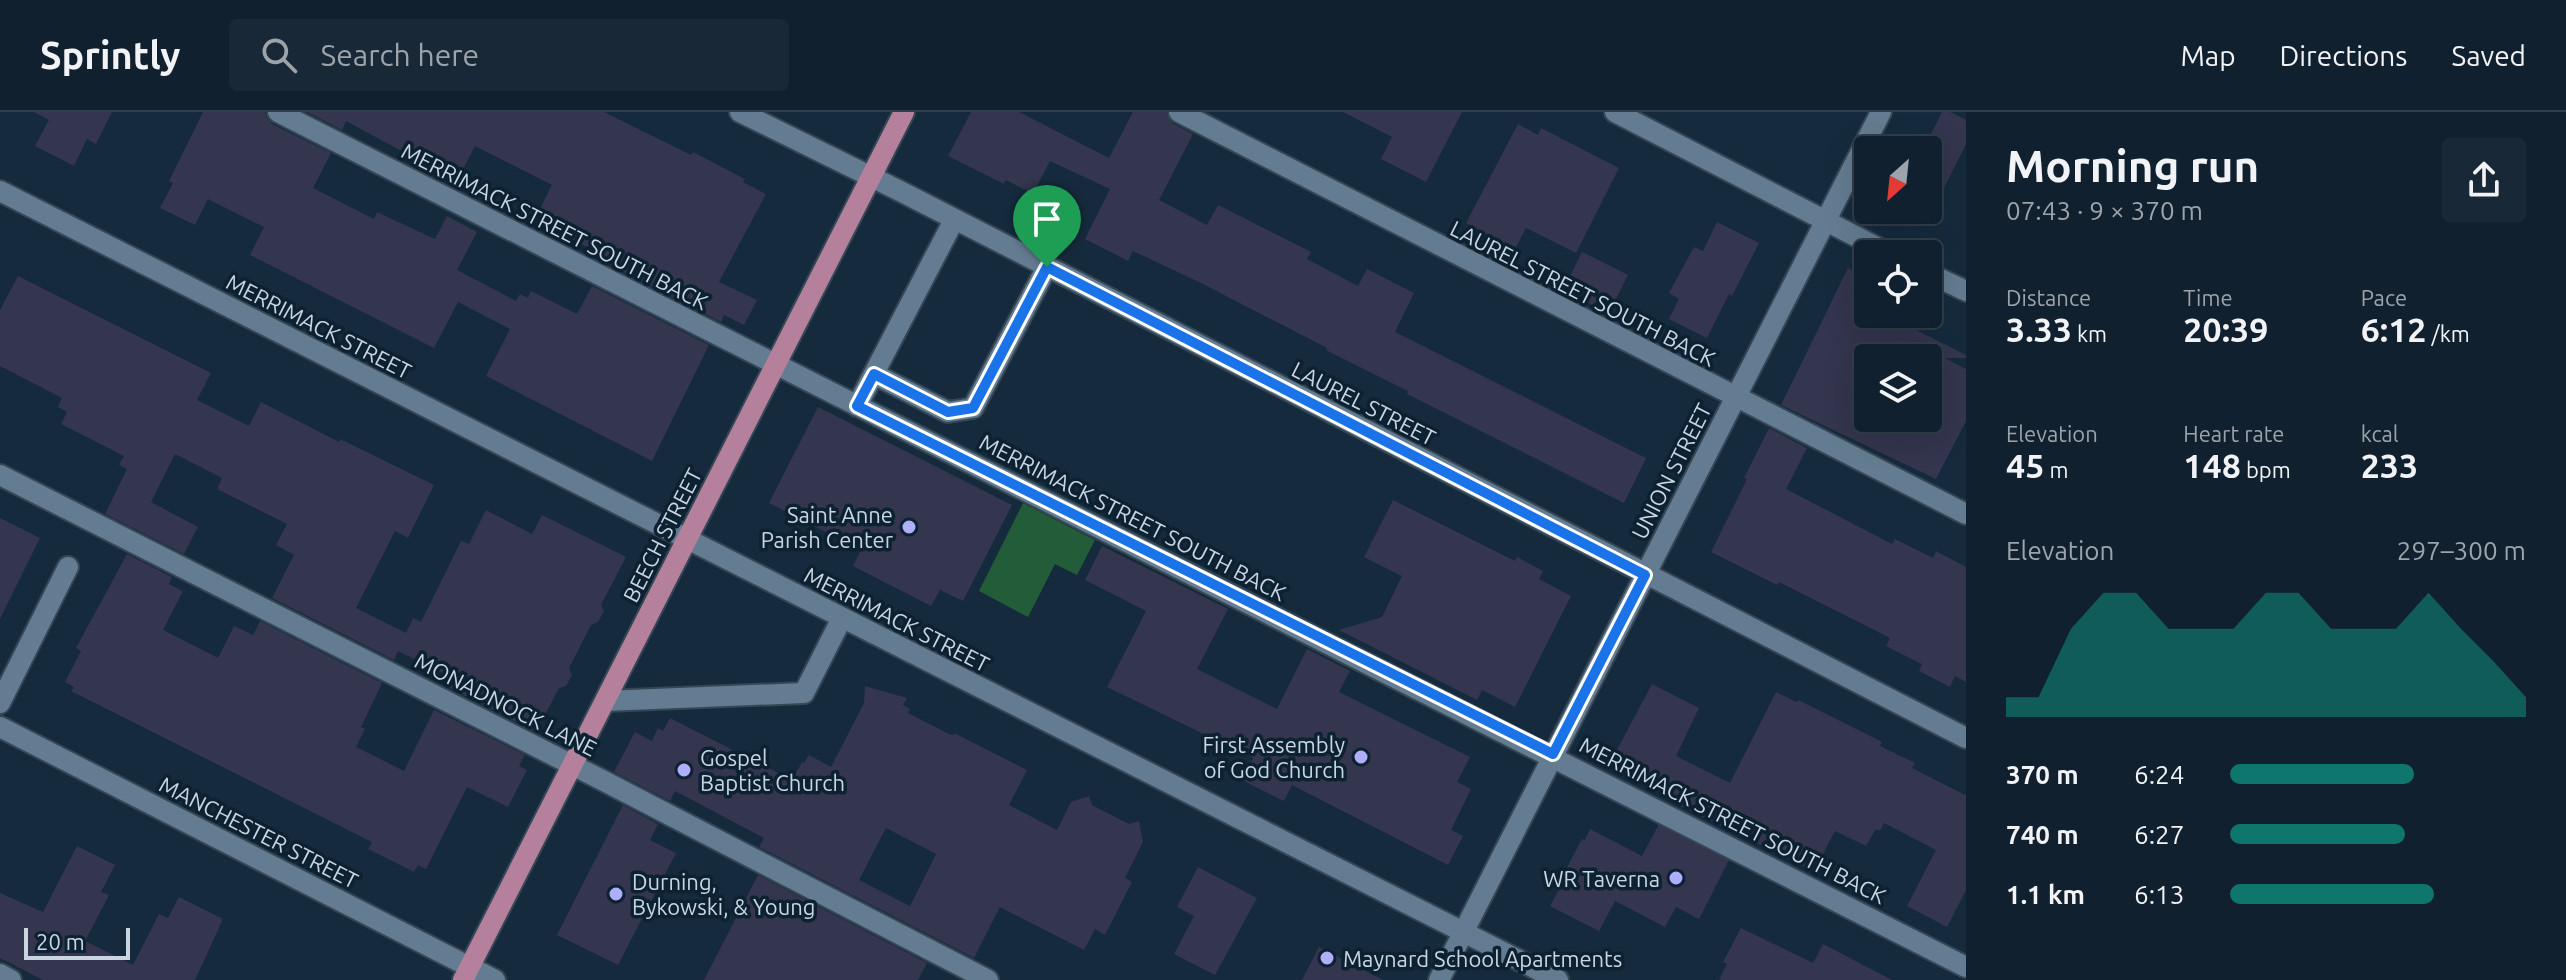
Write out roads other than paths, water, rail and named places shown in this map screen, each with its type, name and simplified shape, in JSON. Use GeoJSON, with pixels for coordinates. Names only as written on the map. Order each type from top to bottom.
{"type":"FeatureCollection","features":[{"type":"Feature","properties":{"kind":"main road","name":"BEECH STREET"},"geometry":{"type":"LineString","coordinates":[[466,973],[904,112]]}},
{"type":"Feature","properties":{"kind":"street","name":"MERRIMACK STREET SOUTH BACK"},"geometry":{"type":"LineString","coordinates":[[278,112],[775,365],[1553,754],[1966,967]]}},
{"type":"Feature","properties":{"kind":"street","name":"LAUREL STREET"},"geometry":{"type":"LineString","coordinates":[[740,112],[1966,738]]}},
{"type":"Feature","properties":{"kind":"street","name":"LAUREL STREET SOUTH BACK"},"geometry":{"type":"LineString","coordinates":[[1179,112],[1966,514]]}},
{"type":"Feature","properties":{"kind":"street"},"geometry":{"type":"LineString","coordinates":[[1615,112],[1863,240]]}},
{"type":"Feature","properties":{"kind":"street","name":"UNION STREET"},"geometry":{"type":"LineString","coordinates":[[1439,980],[1881,112]]}},
{"type":"Feature","properties":{"kind":"street","name":"MERRIMACK STREET"},"geometry":{"type":"LineString","coordinates":[[0,191],[1558,980]]}},
{"type":"Feature","properties":{"kind":"street"},"geometry":{"type":"LineString","coordinates":[[857,406],[954,220]]}},
{"type":"Feature","properties":{"kind":"street"},"geometry":{"type":"LineString","coordinates":[[874,374],[948,412],[973,408],[1047,267]]}},
{"type":"Feature","properties":{"kind":"street"},"geometry":{"type":"LineString","coordinates":[[1942,280],[1966,291]]}},
{"type":"Feature","properties":{"kind":"street","name":"MONADNOCK LANE"},"geometry":{"type":"LineString","coordinates":[[0,475],[988,980]]}},
{"type":"Feature","properties":{"kind":"street"},"geometry":{"type":"LineString","coordinates":[[0,703],[68,567]]}},
{"type":"Feature","properties":{"kind":"street"},"geometry":{"type":"LineString","coordinates":[[605,701],[804,693],[842,618]]}},
{"type":"Feature","properties":{"kind":"street","name":"MANCHESTER STREET"},"geometry":{"type":"LineString","coordinates":[[0,727],[466,973],[495,980]]}},
{"type":"Feature","properties":{"kind":"street"},"geometry":{"type":"LineString","coordinates":[[0,974],[11,980]]}},
{"type":"Feature","properties":{"kind":"place","name":"Saint Anne Parish Center"},"geometry":{"type":"Point","coordinates":[909,527]}},
{"type":"Feature","properties":{"kind":"place","name":"First Assembly of God Church"},"geometry":{"type":"Point","coordinates":[1361,757]}},
{"type":"Feature","properties":{"kind":"place","name":"Gospel Baptist Church"},"geometry":{"type":"Point","coordinates":[684,770]}},
{"type":"Feature","properties":{"kind":"place","name":"WR Taverna"},"geometry":{"type":"Point","coordinates":[1676,878]}},
{"type":"Feature","properties":{"kind":"place","name":"Durning, Bykowski, & Young"},"geometry":{"type":"Point","coordinates":[616,894]}},
{"type":"Feature","properties":{"kind":"place","name":"Maynard School Apartments"},"geometry":{"type":"Point","coordinates":[1327,958]}}]}
